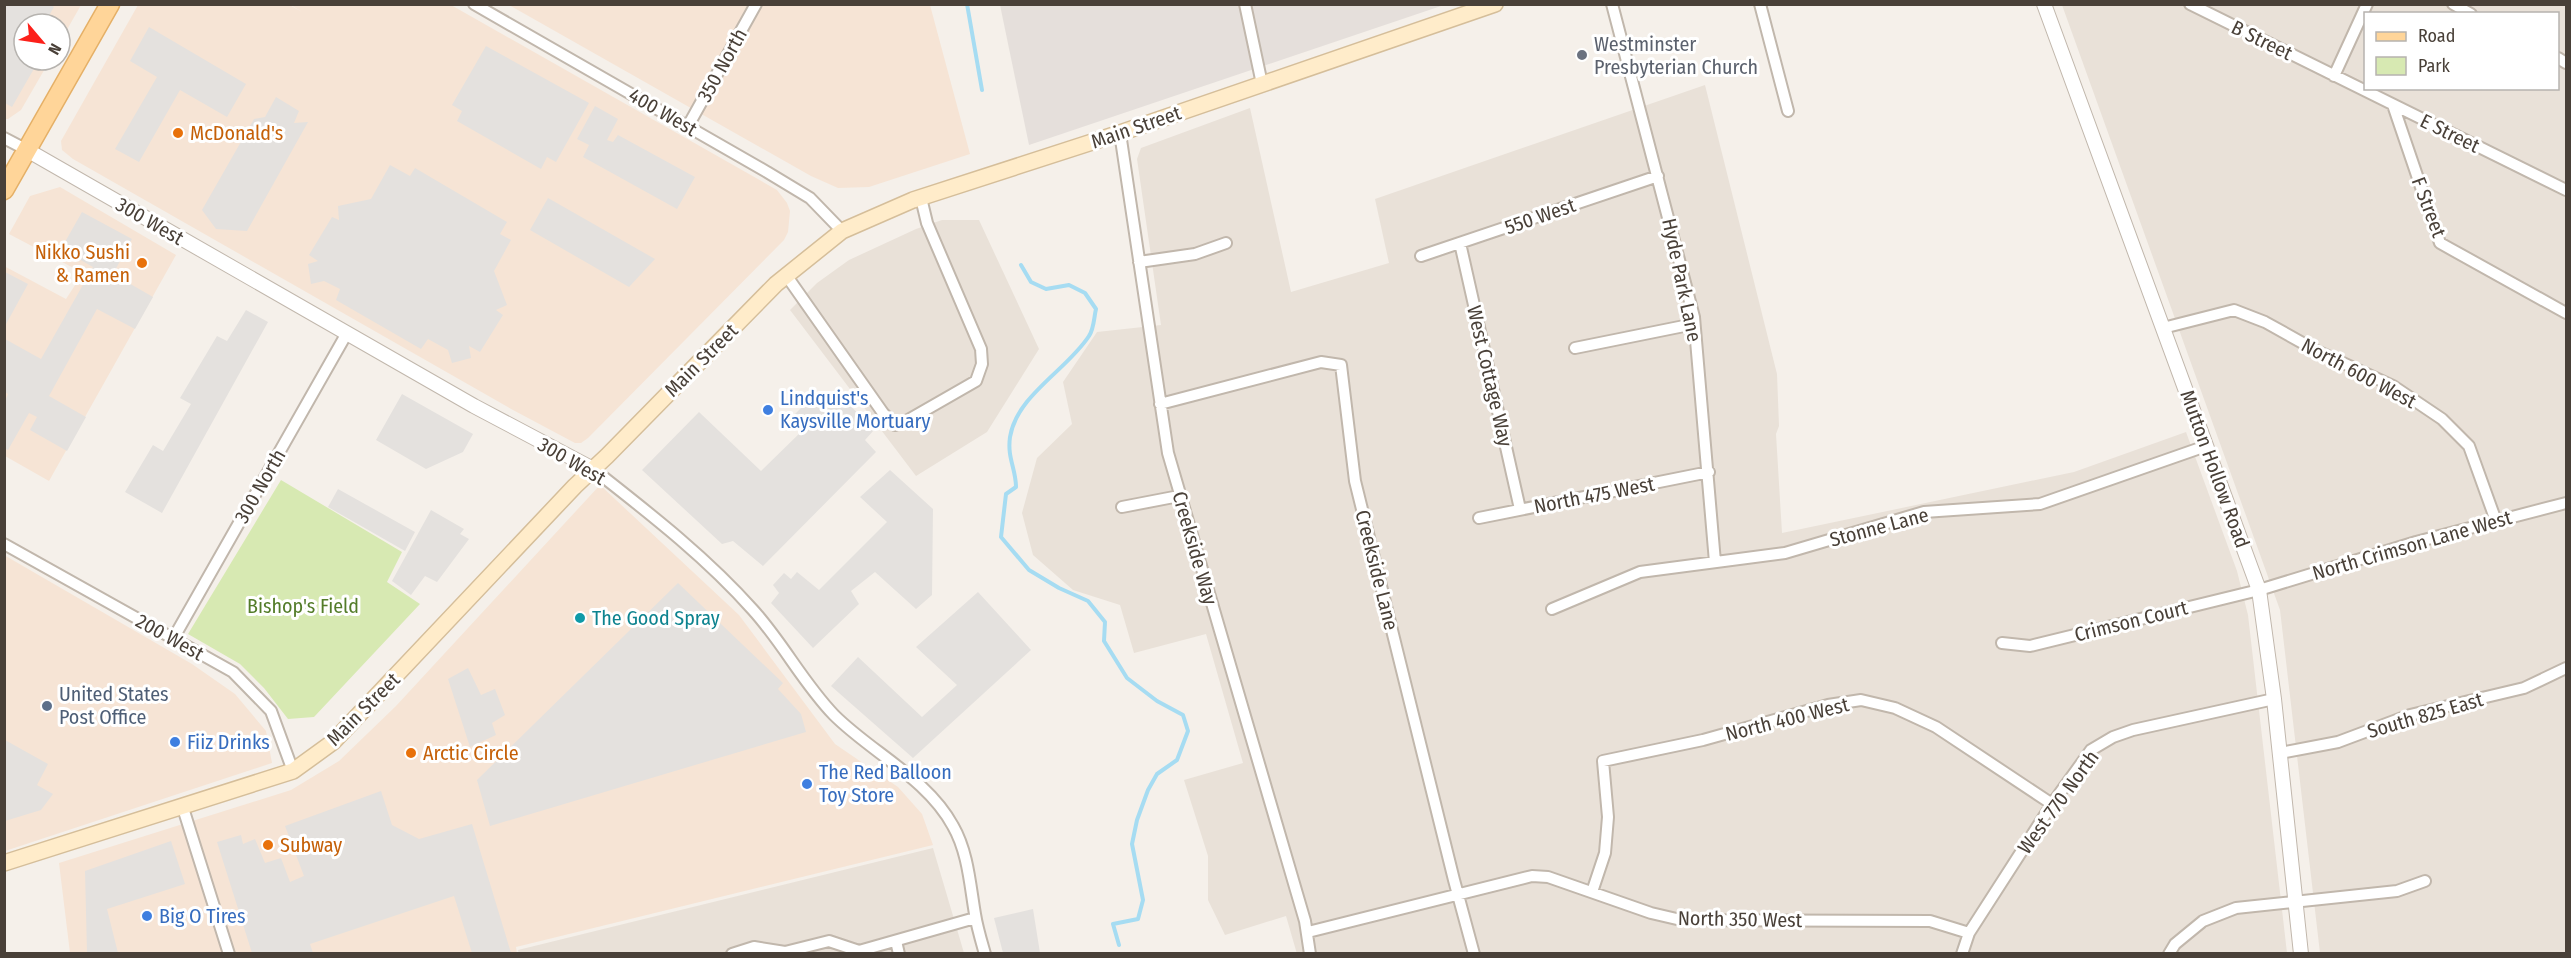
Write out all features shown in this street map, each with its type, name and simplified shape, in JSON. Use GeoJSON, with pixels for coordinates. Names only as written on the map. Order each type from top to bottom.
{"type":"FeatureCollection","features":[{"type":"Feature","properties":{"kind":"main road"},"geometry":{"type":"LineString","coordinates":[[4,190],[110,4]]}},
{"type":"Feature","properties":{"kind":"main road","name":"Main Street"},"geometry":{"type":"LineString","coordinates":[[4,863],[183,808],[293,771],[333,742],[593,469],[786,275],[842,231],[921,198],[1120,133],[1495,4]]}},
{"type":"Feature","properties":{"kind":"street","name":"400 West"},"geometry":{"type":"LineString","coordinates":[[474,4],[810,198],[842,231]]}},
{"type":"Feature","properties":{"kind":"street","name":"350 North"},"geometry":{"type":"LineString","coordinates":[[688,126],[756,4]]}},
{"type":"Feature","properties":{"kind":"street"},"geometry":{"type":"LineString","coordinates":[[1245,4],[1262,84]]}},
{"type":"Feature","properties":{"kind":"street","name":"Hyde Park Lane"},"geometry":{"type":"LineString","coordinates":[[1612,4],[1694,324],[1709,472],[1715,562]]}},
{"type":"Feature","properties":{"kind":"street"},"geometry":{"type":"LineString","coordinates":[[1760,4],[1788,111]]}},
{"type":"Feature","properties":{"kind":"street","name":"Mutton Hollow Road"},"geometry":{"type":"LineString","coordinates":[[2044,4],[2259,590],[2274,699],[2301,954]]}},
{"type":"Feature","properties":{"kind":"street","name":"B Street"},"geometry":{"type":"LineString","coordinates":[[2190,4],[2334,76]]}},
{"type":"Feature","properties":{"kind":"street"},"geometry":{"type":"LineString","coordinates":[[2334,76],[2367,4]]}},
{"type":"Feature","properties":{"kind":"street"},"geometry":{"type":"LineString","coordinates":[[2453,4],[2467,12]]}},
{"type":"Feature","properties":{"kind":"street","name":"E Street"},"geometry":{"type":"LineString","coordinates":[[2334,76],[2566,190]]}},
{"type":"Feature","properties":{"kind":"street","name":"F Street"},"geometry":{"type":"LineString","coordinates":[[2393,105],[2440,243],[2566,313]]}},
{"type":"Feature","properties":{"kind":"street","name":"Creekside Way"},"geometry":{"type":"LineString","coordinates":[[1120,133],[1168,453],[1308,932],[1310,954]]}},
{"type":"Feature","properties":{"kind":"street"},"geometry":{"type":"LineString","coordinates":[[4,138],[27,150]]}},
{"type":"Feature","properties":{"kind":"street","name":"300 West"},"geometry":{"type":"LineString","coordinates":[[27,150],[474,406],[593,469],[691,548],[755,612],[824,705],[936,799],[954,826],[963,848],[975,918],[985,954]]}},
{"type":"Feature","properties":{"kind":"street","name":"550 West"},"geometry":{"type":"LineString","coordinates":[[1421,256],[1658,177]]}},
{"type":"Feature","properties":{"kind":"street"},"geometry":{"type":"LineString","coordinates":[[786,275],[883,413],[895,425],[908,420],[976,381],[982,364],[981,349],[927,224],[921,198]]}},
{"type":"Feature","properties":{"kind":"street"},"geometry":{"type":"LineString","coordinates":[[1139,262],[1196,254],[1226,243]]}},
{"type":"Feature","properties":{"kind":"street","name":"West Cottage Way"},"geometry":{"type":"LineString","coordinates":[[1460,243],[1520,509]]}},
{"type":"Feature","properties":{"kind":"street","name":"North 600 West"},"geometry":{"type":"LineString","coordinates":[[2163,328],[2234,310],[2265,322],[2317,351],[2394,386],[2442,419],[2469,446],[2496,521]]}},
{"type":"Feature","properties":{"kind":"street"},"geometry":{"type":"LineString","coordinates":[[1575,348],[1694,324]]}},
{"type":"Feature","properties":{"kind":"street","name":"300 North"},"geometry":{"type":"LineString","coordinates":[[173,639],[347,333]]}},
{"type":"Feature","properties":{"kind":"street","name":"Creekside Lane"},"geometry":{"type":"LineString","coordinates":[[1160,404],[1321,362],[1341,365],[1355,481],[1474,954]]}},
{"type":"Feature","properties":{"kind":"street","name":"Stonne Lane"},"geometry":{"type":"LineString","coordinates":[[1552,609],[1640,572],[1785,554],[1924,512],[2040,504],[2206,446]]}},
{"type":"Feature","properties":{"kind":"street","name":"North 475 West"},"geometry":{"type":"LineString","coordinates":[[1479,518],[1709,472]]}},
{"type":"Feature","properties":{"kind":"street"},"geometry":{"type":"LineString","coordinates":[[1122,507],[1179,496]]}},
{"type":"Feature","properties":{"kind":"street","name":"North Crimson Lane West"},"geometry":{"type":"LineString","coordinates":[[2259,590],[2339,564],[2566,503]]}},
{"type":"Feature","properties":{"kind":"street","name":"200 West"},"geometry":{"type":"LineString","coordinates":[[4,544],[233,672],[271,711],[293,771]]}},
{"type":"Feature","properties":{"kind":"street","name":"Crimson Court"},"geometry":{"type":"LineString","coordinates":[[2002,644],[2030,646],[2259,590]]}},
{"type":"Feature","properties":{"kind":"street","name":"South 825 East"},"geometry":{"type":"LineString","coordinates":[[2280,753],[2338,742],[2410,715],[2524,688],[2566,668]]}},
{"type":"Feature","properties":{"kind":"street","name":"West 770 North"},"geometry":{"type":"LineString","coordinates":[[1962,954],[1969,933],[2052,804],[2091,750],[2113,737],[2133,730],[2274,699]]}},
{"type":"Feature","properties":{"kind":"street","name":"North 400 West"},"geometry":{"type":"LineString","coordinates":[[1592,892],[1605,853],[1608,817],[1603,761],[1703,740],[1828,705],[1861,700],[1895,708],[1936,727],[2052,804]]}},
{"type":"Feature","properties":{"kind":"street"},"geometry":{"type":"LineString","coordinates":[[183,808],[228,954]]}},
{"type":"Feature","properties":{"kind":"street","name":"North 350 West"},"geometry":{"type":"LineString","coordinates":[[1308,932],[1532,876],[1548,877],[1651,913],[1681,920],[1930,921],[1969,933]]}},
{"type":"Feature","properties":{"kind":"street"},"geometry":{"type":"LineString","coordinates":[[2169,954],[2175,944],[2203,921],[2236,908],[2397,891],[2425,881]]}},
{"type":"Feature","properties":{"kind":"street"},"geometry":{"type":"LineString","coordinates":[[732,954],[754,947],[783,953],[830,941],[859,951],[975,918]]}},
{"type":"Feature","properties":{"kind":"street"},"geometry":{"type":"LineString","coordinates":[[896,941],[899,954]]}},
{"type":"Feature","properties":{"kind":"shaded area"},"geometry":{"type":"Polygon","coordinates":[[[5,4],[50,4],[54,7],[51,12],[12,12],[12,72],[32,72],[12,107],[5,103],[5,4]]]}},
{"type":"Feature","properties":{"kind":"shaded area"},"geometry":{"type":"Polygon","coordinates":[[[288,4],[302,12],[291,5],[451,5],[777,190],[790,211],[788,232],[784,240],[588,438],[581,443],[575,443],[513,410],[73,159],[62,150],[61,141],[138,5],[288,4]]]}},
{"type":"Feature","properties":{"kind":"shaded area"},"geometry":{"type":"Polygon","coordinates":[[[5,5],[81,5],[72,21],[72,12],[12,12],[12,72],[43,72],[21,110],[5,119],[5,5]]]}},
{"type":"Feature","properties":{"kind":"shaded area"},"geometry":{"type":"Polygon","coordinates":[[[509,5],[930,5],[970,154],[869,187],[838,188],[811,176],[509,5]]]}},
{"type":"Feature","properties":{"kind":"shaded area"},"geometry":{"type":"Polygon","coordinates":[[[1000,5],[1444,5],[1029,145],[1000,5]]]}},
{"type":"Feature","properties":{"kind":"shaded area"},"geometry":{"type":"Polygon","coordinates":[[[2062,5],[2566,5],[2566,953],[2320,953],[2280,610],[2062,5]]]}},
{"type":"Feature","properties":{"kind":"shaded area"},"geometry":{"type":"Polygon","coordinates":[[[149,27],[246,84],[227,117],[180,90],[139,162],[115,149],[157,77],[130,61],[149,27]]]}},
{"type":"Feature","properties":{"kind":"shaded area"},"geometry":{"type":"Polygon","coordinates":[[[486,46],[589,103],[556,162],[547,157],[541,169],[457,121],[462,111],[452,105],[486,46]]]}},
{"type":"Feature","properties":{"kind":"shaded area"},"geometry":{"type":"Polygon","coordinates":[[[1705,85],[1777,374],[1779,426],[1776,434],[1782,533],[2074,472],[2186,432],[2237,571],[2248,615],[2287,953],[1297,954],[1286,916],[1225,935],[1208,900],[1208,856],[1184,780],[1243,763],[1206,634],[1134,653],[1120,605],[1073,590],[1033,555],[1022,513],[1037,458],[1072,424],[1063,382],[1097,332],[1161,325],[1137,159],[1141,148],[1250,108],[1291,292],[1389,263],[1375,199],[1705,85]]]}},
{"type":"Feature","properties":{"kind":"shaded area"},"geometry":{"type":"Polygon","coordinates":[[[276,97],[299,111],[294,123],[308,122],[247,231],[216,229],[202,210],[254,119],[265,117],[276,97]]]}},
{"type":"Feature","properties":{"kind":"shaded area"},"geometry":{"type":"Polygon","coordinates":[[[595,106],[618,119],[607,140],[613,142],[618,135],[695,177],[677,209],[583,157],[589,145],[577,139],[595,106]]]}},
{"type":"Feature","properties":{"kind":"shaded area"},"geometry":{"type":"Polygon","coordinates":[[[390,165],[410,176],[415,168],[507,222],[500,234],[511,240],[494,271],[507,305],[496,310],[503,315],[480,352],[469,346],[471,358],[452,363],[448,350],[428,339],[421,349],[336,300],[340,289],[324,281],[311,284],[308,264],[318,261],[309,255],[332,217],[339,220],[338,206],[371,199],[390,165]]]}},
{"type":"Feature","properties":{"kind":"shaded area"},"geometry":{"type":"Polygon","coordinates":[[[60,187],[176,255],[49,481],[5,456],[4,266],[66,299],[83,273],[9,234],[30,196],[60,187]]]}},
{"type":"Feature","properties":{"kind":"shaded area"},"geometry":{"type":"Polygon","coordinates":[[[548,198],[655,259],[629,287],[530,230],[548,198]]]}},
{"type":"Feature","properties":{"kind":"shaded area"},"geometry":{"type":"Polygon","coordinates":[[[82,212],[132,239],[113,274],[153,297],[135,329],[97,309],[49,396],[86,417],[67,451],[30,430],[37,417],[29,413],[8,450],[4,448],[5,401],[8,394],[5,392],[5,339],[41,359],[93,267],[61,249],[82,212]]]}},
{"type":"Feature","properties":{"kind":"shaded area"},"geometry":{"type":"Polygon","coordinates":[[[942,220],[979,220],[1039,349],[987,432],[916,476],[790,310],[817,283],[849,260],[916,229],[942,220]]]}},
{"type":"Feature","properties":{"kind":"shaded area"},"geometry":{"type":"Polygon","coordinates":[[[5,272],[28,284],[5,326],[5,272]]]}},
{"type":"Feature","properties":{"kind":"shaded area"},"geometry":{"type":"Polygon","coordinates":[[[246,310],[268,322],[162,513],[125,492],[153,445],[163,451],[191,404],[180,398],[217,336],[227,341],[246,310]]]}},
{"type":"Feature","properties":{"kind":"shaded area"},"geometry":{"type":"Polygon","coordinates":[[[817,392],[828,402],[837,392],[874,430],[865,440],[876,452],[763,566],[733,541],[722,544],[642,470],[699,412],[761,471],[805,428],[792,417],[817,392]]]}},
{"type":"Feature","properties":{"kind":"shaded area"},"geometry":{"type":"Polygon","coordinates":[[[402,394],[473,434],[463,452],[426,469],[376,440],[402,394]]]}},
{"type":"Feature","properties":{"kind":"shaded area"},"geometry":{"type":"Polygon","coordinates":[[[890,470],[933,509],[932,595],[916,609],[875,572],[851,591],[859,604],[813,648],[771,603],[779,593],[773,585],[784,573],[791,579],[797,572],[819,590],[887,522],[860,497],[890,470]]]}},
{"type":"Feature","properties":{"kind":"shaded area"},"geometry":{"type":"Polygon","coordinates":[[[600,485],[739,615],[835,744],[898,787],[922,814],[933,845],[516,947],[517,954],[70,953],[59,863],[291,790],[339,761],[396,706],[600,485]]]}},
{"type":"Feature","properties":{"kind":"shaded area"},"geometry":{"type":"Polygon","coordinates":[[[338,489],[415,532],[405,551],[328,507],[338,489]]]}},
{"type":"Feature","properties":{"kind":"shaded area"},"geometry":{"type":"Polygon","coordinates":[[[431,510],[464,529],[460,534],[469,539],[437,582],[425,576],[411,595],[392,581],[431,510]]]}},
{"type":"Feature","properties":{"kind":"shaded area"},"geometry":{"type":"Polygon","coordinates":[[[4,555],[192,664],[235,694],[266,731],[272,763],[5,851],[4,555]]]}},
{"type":"Feature","properties":{"kind":"shaded area"},"geometry":{"type":"Polygon","coordinates":[[[678,583],[783,683],[778,689],[801,714],[806,732],[490,826],[477,780],[678,583]]]}},
{"type":"Feature","properties":{"kind":"shaded area"},"geometry":{"type":"Polygon","coordinates":[[[978,592],[1031,650],[913,758],[831,686],[858,657],[922,717],[957,685],[916,647],[978,592]]]}},
{"type":"Feature","properties":{"kind":"shaded area"},"geometry":{"type":"Polygon","coordinates":[[[468,668],[481,695],[495,689],[505,715],[492,723],[496,735],[470,747],[448,679],[468,668]]]}},
{"type":"Feature","properties":{"kind":"shaded area"},"geometry":{"type":"Polygon","coordinates":[[[5,740],[48,764],[37,785],[53,794],[41,810],[5,821],[5,740]]]}},
{"type":"Feature","properties":{"kind":"shaded area"},"geometry":{"type":"Polygon","coordinates":[[[381,791],[392,825],[419,839],[472,824],[511,953],[472,953],[454,896],[310,944],[313,953],[252,953],[217,842],[241,835],[243,844],[255,839],[265,863],[281,858],[290,882],[304,876],[285,826],[381,791]]]}},
{"type":"Feature","properties":{"kind":"shaded area"},"geometry":{"type":"Polygon","coordinates":[[[171,841],[185,884],[107,909],[118,953],[87,953],[85,871],[171,841]]]}},
{"type":"Feature","properties":{"kind":"shaded area"},"geometry":{"type":"Polygon","coordinates":[[[933,848],[964,953],[519,954],[518,950],[933,848]]]}},
{"type":"Feature","properties":{"kind":"shaded area"},"geometry":{"type":"Polygon","coordinates":[[[1033,909],[1040,953],[1003,953],[994,918],[1033,909]]]}},
{"type":"Feature","properties":{"kind":"green space","name":"Bishop's Field"},"geometry":{"type":"Polygon","coordinates":[[[281,480],[402,552],[387,582],[420,604],[314,717],[288,719],[264,688],[240,664],[188,634],[281,480]]]}},
{"type":"Feature","properties":{"kind":"waterway"},"geometry":{"type":"LineString","coordinates":[[967,4],[982,90]]}},
{"type":"Feature","properties":{"kind":"waterway"},"geometry":{"type":"LineString","coordinates":[[1021,265],[1031,282],[1046,289],[1069,285],[1085,293],[1096,309],[1089,336],[1032,396],[1022,408],[1015,422],[1009,444],[1016,487],[1006,494],[1001,537],[1029,570],[1059,588],[1088,601],[1105,622],[1104,641],[1127,678],[1157,701],[1183,715],[1188,731],[1177,760],[1157,774],[1148,790],[1137,820],[1132,844],[1143,900],[1138,919],[1113,924],[1119,945]]}},
{"type":"Feature","properties":{"kind":"place","name":"Westminster Presbyterian Church"},"geometry":{"type":"Point","coordinates":[1582,55]}},
{"type":"Feature","properties":{"kind":"place","name":"McDonald's"},"geometry":{"type":"Point","coordinates":[178,133]}},
{"type":"Feature","properties":{"kind":"place","name":"Nikko Sushi & Ramen"},"geometry":{"type":"Point","coordinates":[142,263]}},
{"type":"Feature","properties":{"kind":"place","name":"Lindquist's Kaysville Mortuary"},"geometry":{"type":"Point","coordinates":[768,410]}},
{"type":"Feature","properties":{"kind":"place","name":"The Good Spray"},"geometry":{"type":"Point","coordinates":[580,618]}},
{"type":"Feature","properties":{"kind":"place","name":"United States Post Office"},"geometry":{"type":"Point","coordinates":[47,706]}},
{"type":"Feature","properties":{"kind":"place","name":"Fiiz Drinks"},"geometry":{"type":"Point","coordinates":[175,742]}},
{"type":"Feature","properties":{"kind":"place","name":"Arctic Circle"},"geometry":{"type":"Point","coordinates":[411,753]}},
{"type":"Feature","properties":{"kind":"place","name":"The Red Balloon Toy Store"},"geometry":{"type":"Point","coordinates":[807,784]}},
{"type":"Feature","properties":{"kind":"place","name":"Subway"},"geometry":{"type":"Point","coordinates":[268,845]}},
{"type":"Feature","properties":{"kind":"place","name":"Big O Tires"},"geometry":{"type":"Point","coordinates":[147,916]}}]}
